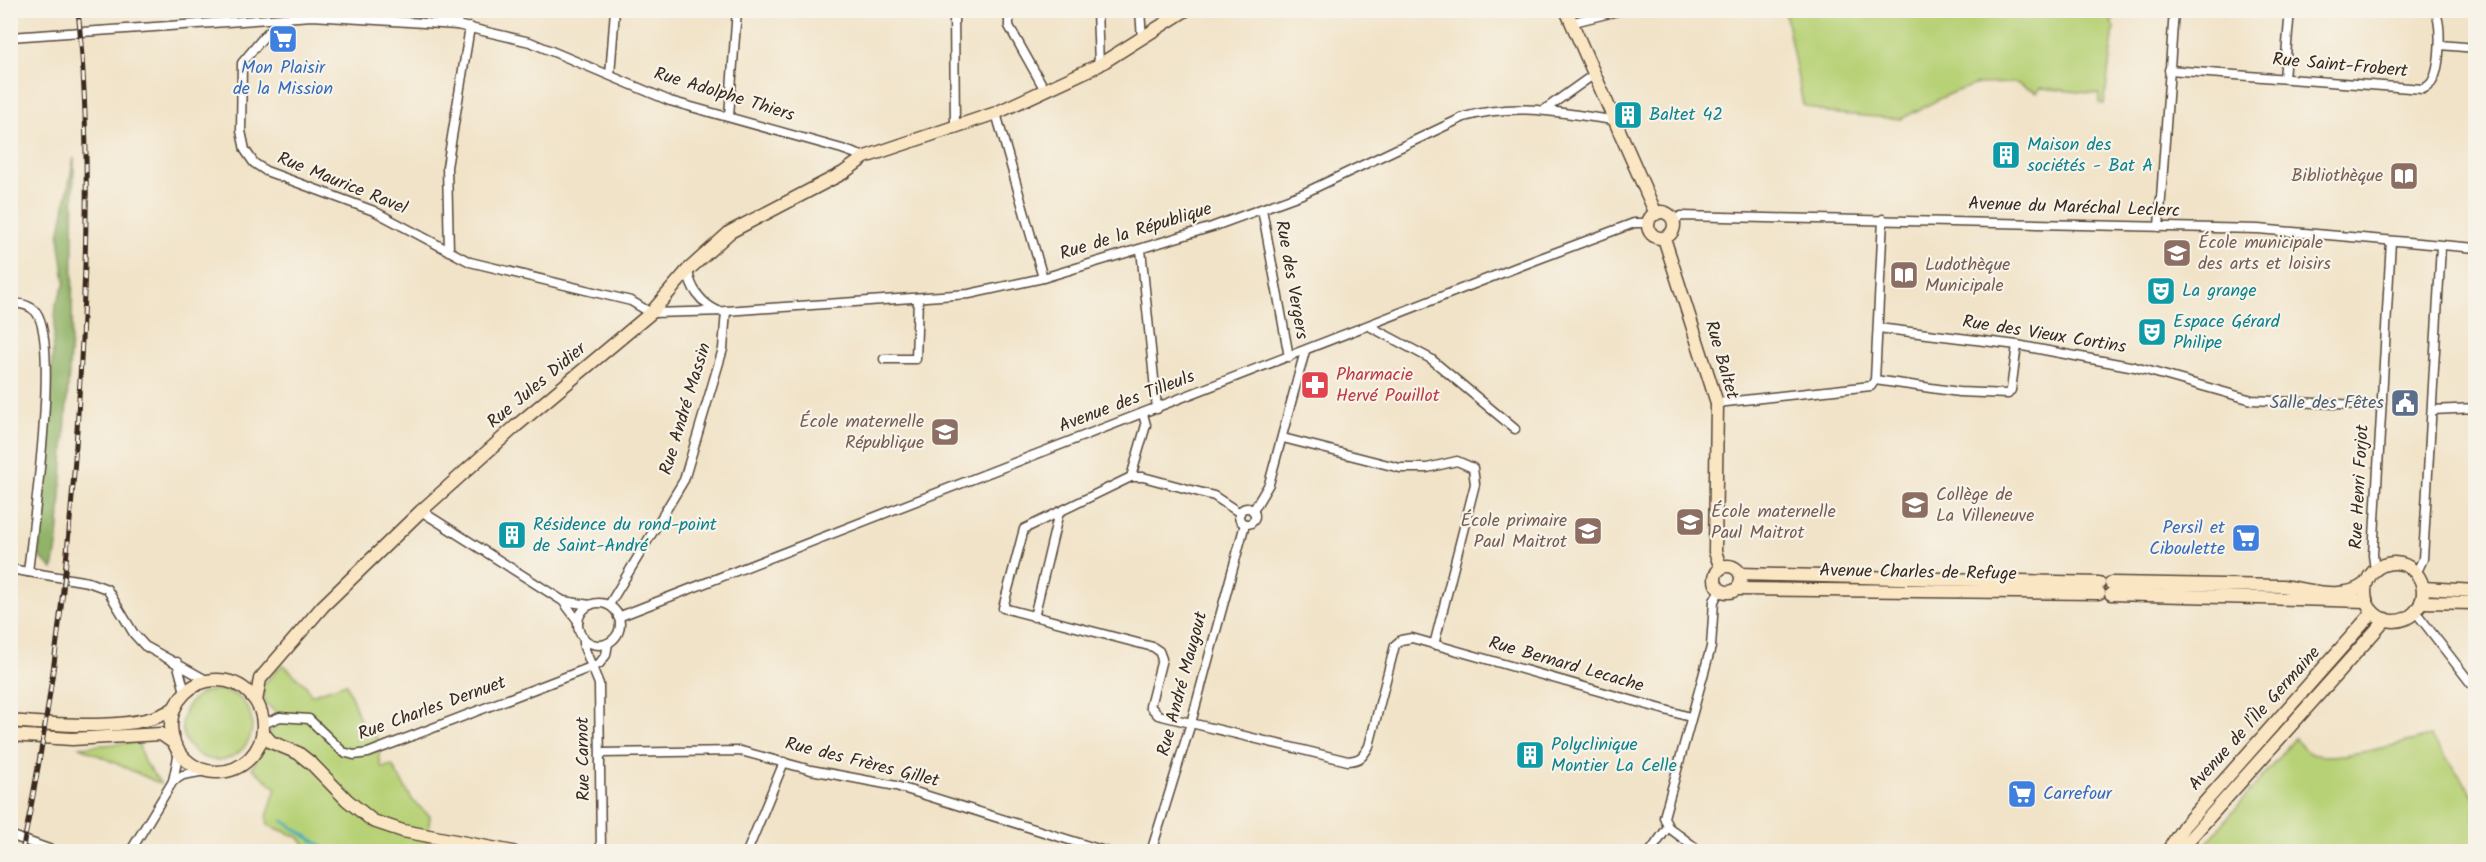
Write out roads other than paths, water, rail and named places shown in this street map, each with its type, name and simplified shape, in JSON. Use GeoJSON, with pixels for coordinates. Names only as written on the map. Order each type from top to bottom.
{"type":"FeatureCollection","features":[{"type":"Feature","properties":{"kind":"street"},"geometry":{"type":"LineString","coordinates":[[457,25],[458,10]]}},
{"type":"Feature","properties":{"kind":"street"},"geometry":{"type":"LineString","coordinates":[[610,75],[615,10]]}},
{"type":"Feature","properties":{"kind":"street"},"geometry":{"type":"LineString","coordinates":[[729,116],[737,10]]}},
{"type":"Feature","properties":{"kind":"street"},"geometry":{"type":"LineString","coordinates":[[954,10],[955,128]]}},
{"type":"Feature","properties":{"kind":"street"},"geometry":{"type":"LineString","coordinates":[[1009,10],[1009,26],[1045,90]]}},
{"type":"Feature","properties":{"kind":"street"},"geometry":{"type":"LineString","coordinates":[[1097,10],[1099,64]]}},
{"type":"Feature","properties":{"kind":"street"},"geometry":{"type":"LineString","coordinates":[[1140,10],[1142,39]]}},
{"type":"Feature","properties":{"kind":"street"},"geometry":{"type":"LineString","coordinates":[[865,157],[996,113],[1099,64],[1186,10]]}},
{"type":"Feature","properties":{"kind":"street"},"geometry":{"type":"LineString","coordinates":[[1622,10],[1568,16],[1652,218],[1652,234],[1664,238],[1673,229],[1677,218],[1664,213],[1652,218]]}},
{"type":"Feature","properties":{"kind":"street"},"geometry":{"type":"LineString","coordinates":[[2159,227],[2174,10]]}},
{"type":"Feature","properties":{"kind":"street"},"geometry":{"type":"LineString","coordinates":[[2284,78],[2290,10]]}},
{"type":"Feature","properties":{"kind":"street","name":"Rue Saint-Frobert"},"geometry":{"type":"LineString","coordinates":[[2169,70],[2423,89],[2434,78],[2440,45],[2438,16],[2434,10]]}},
{"type":"Feature","properties":{"kind":"street","name":"Rue Adolphe Thiers"},"geometry":{"type":"LineString","coordinates":[[10,37],[312,16],[382,15],[457,25],[530,42],[670,101],[729,116],[865,157]]}},
{"type":"Feature","properties":{"kind":"street"},"geometry":{"type":"LineString","coordinates":[[449,251],[447,167],[470,27]]}},
{"type":"Feature","properties":{"kind":"street","name":"Rue Maurice Ravel"},"geometry":{"type":"LineString","coordinates":[[267,33],[242,63],[241,131],[245,150],[254,163],[266,171],[374,211],[470,262],[632,301],[651,313]]}},
{"type":"Feature","properties":{"kind":"street"},"geometry":{"type":"LineString","coordinates":[[2440,45],[2475,48]]}},
{"type":"Feature","properties":{"kind":"street"},"geometry":{"type":"LineString","coordinates":[[1544,110],[1593,75]]}},
{"type":"Feature","properties":{"kind":"street","name":"Rue de la République"},"geometry":{"type":"LineString","coordinates":[[651,313],[722,311],[969,294],[1043,278],[1262,209],[1302,194],[1464,117],[1487,110],[1522,107],[1613,120]]}},
{"type":"Feature","properties":{"kind":"street"},"geometry":{"type":"LineString","coordinates":[[996,113],[1043,278]]}},
{"type":"Feature","properties":{"kind":"street","name":"Rue Jules Didier"},"geometry":{"type":"LineString","coordinates":[[260,679],[323,606],[421,511],[516,426],[651,313],[688,270],[730,232],[843,173],[865,157]]}},
{"type":"Feature","properties":{"kind":"street","name":"Rue des Vergers"},"geometry":{"type":"LineString","coordinates":[[1262,209],[1289,357]]}},
{"type":"Feature","properties":{"kind":"street","name":"Avenue des Tilleuls"},"geometry":{"type":"LineString","coordinates":[[618,616],[1652,218]]}},
{"type":"Feature","properties":{"kind":"street","name":"Avenue du Maréchal Leclerc"},"geometry":{"type":"LineString","coordinates":[[1677,218],[1883,219],[2259,229],[2475,248]]}},
{"type":"Feature","properties":{"kind":"street"},"geometry":{"type":"LineString","coordinates":[[1718,403],[1871,386],[1875,380],[1883,219]]}},
{"type":"Feature","properties":{"kind":"street","name":"Rue Baltet"},"geometry":{"type":"LineString","coordinates":[[1664,238],[1718,403],[1715,552],[1721,568]]}},
{"type":"Feature","properties":{"kind":"street","name":"Rue Henri Forjot"},"geometry":{"type":"LineString","coordinates":[[2375,570],[2373,555],[2380,406],[2391,241]]}},
{"type":"Feature","properties":{"kind":"street"},"geometry":{"type":"LineString","coordinates":[[2416,574],[2423,559],[2441,246]]}},
{"type":"Feature","properties":{"kind":"street"},"geometry":{"type":"LineString","coordinates":[[1141,249],[1157,409]]}},
{"type":"Feature","properties":{"kind":"street"},"geometry":{"type":"LineString","coordinates":[[688,270],[690,284],[704,302],[722,311]]}},
{"type":"Feature","properties":{"kind":"street"},"geometry":{"type":"LineString","coordinates":[[884,359],[916,359],[918,299]]}},
{"type":"Feature","properties":{"kind":"street"},"geometry":{"type":"LineString","coordinates":[[10,302],[27,305],[36,312],[44,329],[46,369],[28,572]]}},
{"type":"Feature","properties":{"kind":"street","name":"Rue André Massin"},"geometry":{"type":"LineString","coordinates":[[609,605],[684,480],[723,349],[722,311]]}},
{"type":"Feature","properties":{"kind":"street"},"geometry":{"type":"LineString","coordinates":[[1369,326],[1431,359],[1515,429]]}},
{"type":"Feature","properties":{"kind":"street","name":"Rue des Vieux Cortins"},"geometry":{"type":"LineString","coordinates":[[1878,328],[2017,345],[2135,367],[2252,400],[2380,406]]}},
{"type":"Feature","properties":{"kind":"street"},"geometry":{"type":"LineString","coordinates":[[1875,380],[1959,392],[2008,394],[2011,390],[2017,345]]}},
{"type":"Feature","properties":{"kind":"street"},"geometry":{"type":"LineString","coordinates":[[1239,513],[1239,519],[1245,524],[1253,521],[1253,511],[1269,484],[1305,351]]}},
{"type":"Feature","properties":{"kind":"street"},"geometry":{"type":"LineString","coordinates":[[2432,410],[2475,408]]}},
{"type":"Feature","properties":{"kind":"street"},"geometry":{"type":"LineString","coordinates":[[1131,477],[1146,425],[1143,414]]}},
{"type":"Feature","properties":{"kind":"street"},"geometry":{"type":"LineString","coordinates":[[1282,438],[1400,468],[1427,468],[1457,461],[1473,468],[1475,484],[1434,645]]}},
{"type":"Feature","properties":{"kind":"street"},"geometry":{"type":"LineString","coordinates":[[1191,723],[1158,715],[1150,706],[1162,659],[1160,651],[1153,647],[1002,608],[1024,529],[1131,477],[1143,477],[1214,496],[1239,513]]}},
{"type":"Feature","properties":{"kind":"street"},"geometry":{"type":"LineString","coordinates":[[1239,513],[1246,509],[1253,511]]}},
{"type":"Feature","properties":{"kind":"street"},"geometry":{"type":"LineString","coordinates":[[421,511],[563,601],[578,621]]}},
{"type":"Feature","properties":{"kind":"street"},"geometry":{"type":"LineString","coordinates":[[1034,616],[1059,513]]}},
{"type":"Feature","properties":{"kind":"street","name":"Rue André Maugout"},"geometry":{"type":"LineString","coordinates":[[1151,852],[1191,723],[1245,524]]}},
{"type":"Feature","properties":{"kind":"street"},"geometry":{"type":"LineString","coordinates":[[2475,595],[2418,607],[2402,619],[2386,619],[2373,612],[2366,601],[2366,583],[2375,570],[2383,565],[2401,564],[2416,574],[2422,588],[2418,607],[2475,690]]}},
{"type":"Feature","properties":{"kind":"street"},"geometry":{"type":"LineString","coordinates":[[1734,567],[1740,574],[1741,582],[1737,589],[1729,592],[1720,590],[1714,579],[1721,568],[1734,567]]}},
{"type":"Feature","properties":{"kind":"street"},"geometry":{"type":"LineString","coordinates":[[10,569],[88,582],[108,589],[146,646],[208,681]]}},
{"type":"Feature","properties":{"kind":"street"},"geometry":{"type":"LineString","coordinates":[[2475,569],[2475,595]]}},
{"type":"Feature","properties":{"kind":"street","name":"Avenue Charles de Refuge"},"geometry":{"type":"LineString","coordinates":[[1740,574],[2366,601]]}},
{"type":"Feature","properties":{"kind":"street","name":"Avenue Charles de Refuge"},"geometry":{"type":"LineString","coordinates":[[1737,589],[2282,586],[2299,591],[2345,592],[2358,590],[2366,583]]}},
{"type":"Feature","properties":{"kind":"street"},"geometry":{"type":"LineString","coordinates":[[2422,588],[2475,595]]}},
{"type":"Feature","properties":{"kind":"street"},"geometry":{"type":"LineString","coordinates":[[1701,852],[1668,828],[1664,817],[1711,647],[1714,601],[1720,590]]}},
{"type":"Feature","properties":{"kind":"street"},"geometry":{"type":"LineString","coordinates":[[563,601],[609,605],[618,616],[618,632],[608,643],[603,660],[593,667]]}},
{"type":"Feature","properties":{"kind":"street"},"geometry":{"type":"LineString","coordinates":[[590,605],[582,611],[578,621],[579,631],[584,639],[598,645],[608,643]]}},
{"type":"Feature","properties":{"kind":"street","name":"Avenue de l'Île Germaine"},"geometry":{"type":"LineString","coordinates":[[2167,852],[2184,826],[2373,612]]}},
{"type":"Feature","properties":{"kind":"street","name":"Avenue de l'Île Germaine"},"geometry":{"type":"LineString","coordinates":[[2178,852],[2386,619]]}},
{"type":"Feature","properties":{"kind":"street","name":"Rue Bernard Lecache"},"geometry":{"type":"LineString","coordinates":[[1191,723],[1348,761],[1358,760],[1364,756],[1369,746],[1395,645],[1401,640],[1412,638],[1690,717]]}},
{"type":"Feature","properties":{"kind":"street","name":"Rue Carnot"},"geometry":{"type":"LineString","coordinates":[[584,639],[599,684],[601,852]]}},
{"type":"Feature","properties":{"kind":"street"},"geometry":{"type":"LineString","coordinates":[[177,662],[185,692]]}},
{"type":"Feature","properties":{"kind":"street","name":"Rue Charles Dernuet"},"geometry":{"type":"LineString","coordinates":[[263,728],[280,717],[309,719],[343,752],[361,754],[593,667]]}},
{"type":"Feature","properties":{"kind":"street"},"geometry":{"type":"LineString","coordinates":[[10,721],[93,726],[155,718],[166,715],[185,692],[208,681],[222,680],[237,684],[260,679],[256,702],[263,728],[271,742],[298,753],[347,800],[373,821],[404,831],[513,852]]}},
{"type":"Feature","properties":{"kind":"street"},"geometry":{"type":"LineString","coordinates":[[237,684],[256,702]]}},
{"type":"Feature","properties":{"kind":"street"},"geometry":{"type":"LineString","coordinates":[[173,782],[177,747],[171,720],[174,708]]}},
{"type":"Feature","properties":{"kind":"street"},"geometry":{"type":"LineString","coordinates":[[130,852],[173,782],[183,775],[205,771],[226,771],[247,761],[255,753],[263,728]]}},
{"type":"Feature","properties":{"kind":"street"},"geometry":{"type":"LineString","coordinates":[[10,735],[72,739],[161,734],[177,747],[186,760],[205,771]]}},
{"type":"Feature","properties":{"kind":"street","name":"Rue des Frères Gillet"},"geometry":{"type":"LineString","coordinates":[[601,753],[741,751],[811,770],[896,786],[1108,852]]}},
{"type":"Feature","properties":{"kind":"street"},"geometry":{"type":"LineString","coordinates":[[747,852],[784,762]]}},
{"type":"Feature","properties":{"kind":"street"},"geometry":{"type":"LineString","coordinates":[[1650,852],[1657,839],[1668,828]]}},
{"type":"Feature","properties":{"kind":"street"},"geometry":{"type":"LineString","coordinates":[[10,836],[57,852]]}},
{"type":"Feature","properties":{"kind":"waterway"},"geometry":{"type":"LineString","coordinates":[[283,821],[331,852]]}},
{"type":"Feature","properties":{"kind":"railway"},"geometry":{"type":"LineString","coordinates":[[22,852],[54,668],[68,546],[78,422],[85,273],[86,185],[82,54],[78,10]]}},
{"type":"Feature","properties":{"kind":"place","name":"Mon Plaisir de la Mission"},"geometry":{"type":"Point","coordinates":[283,39]}},
{"type":"Feature","properties":{"kind":"place","name":"Baltet 42"},"geometry":{"type":"Point","coordinates":[1628,115]}},
{"type":"Feature","properties":{"kind":"place","name":"Maison des sociétés - Bat A"},"geometry":{"type":"Point","coordinates":[2006,155]}},
{"type":"Feature","properties":{"kind":"place","name":"Bibliothèque"},"geometry":{"type":"Point","coordinates":[2404,176]}},
{"type":"Feature","properties":{"kind":"place","name":"École municipale des arts et loisirs"},"geometry":{"type":"Point","coordinates":[2177,253]}},
{"type":"Feature","properties":{"kind":"place","name":"Ludothèque Municipale"},"geometry":{"type":"Point","coordinates":[1904,275]}},
{"type":"Feature","properties":{"kind":"place","name":"La grange"},"geometry":{"type":"Point","coordinates":[2161,291]}},
{"type":"Feature","properties":{"kind":"place","name":"Espace Gérard Philipe"},"geometry":{"type":"Point","coordinates":[2152,332]}},
{"type":"Feature","properties":{"kind":"place","name":"Pharmacie Hervé Pouillot"},"geometry":{"type":"Point","coordinates":[1315,385]}},
{"type":"Feature","properties":{"kind":"place","name":"Salle des Fêtes"},"geometry":{"type":"Point","coordinates":[2405,403]}},
{"type":"Feature","properties":{"kind":"place","name":"École maternelle République"},"geometry":{"type":"Point","coordinates":[945,432]}},
{"type":"Feature","properties":{"kind":"place","name":"Collège de La Villeneuve"},"geometry":{"type":"Point","coordinates":[1915,505]}},
{"type":"Feature","properties":{"kind":"place","name":"École maternelle Paul Maitrot"},"geometry":{"type":"Point","coordinates":[1690,522]}},
{"type":"Feature","properties":{"kind":"place","name":"École primaire Paul Maitrot"},"geometry":{"type":"Point","coordinates":[1588,531]}},
{"type":"Feature","properties":{"kind":"place","name":"Résidence du rond-point de Saint-André"},"geometry":{"type":"Point","coordinates":[512,535]}},
{"type":"Feature","properties":{"kind":"place","name":"Persil et Ciboulette"},"geometry":{"type":"Point","coordinates":[2246,538]}},
{"type":"Feature","properties":{"kind":"place","name":"Polyclinique Montier La Celle"},"geometry":{"type":"Point","coordinates":[1530,755]}},
{"type":"Feature","properties":{"kind":"place","name":"Carrefour"},"geometry":{"type":"Point","coordinates":[2022,794]}}]}
